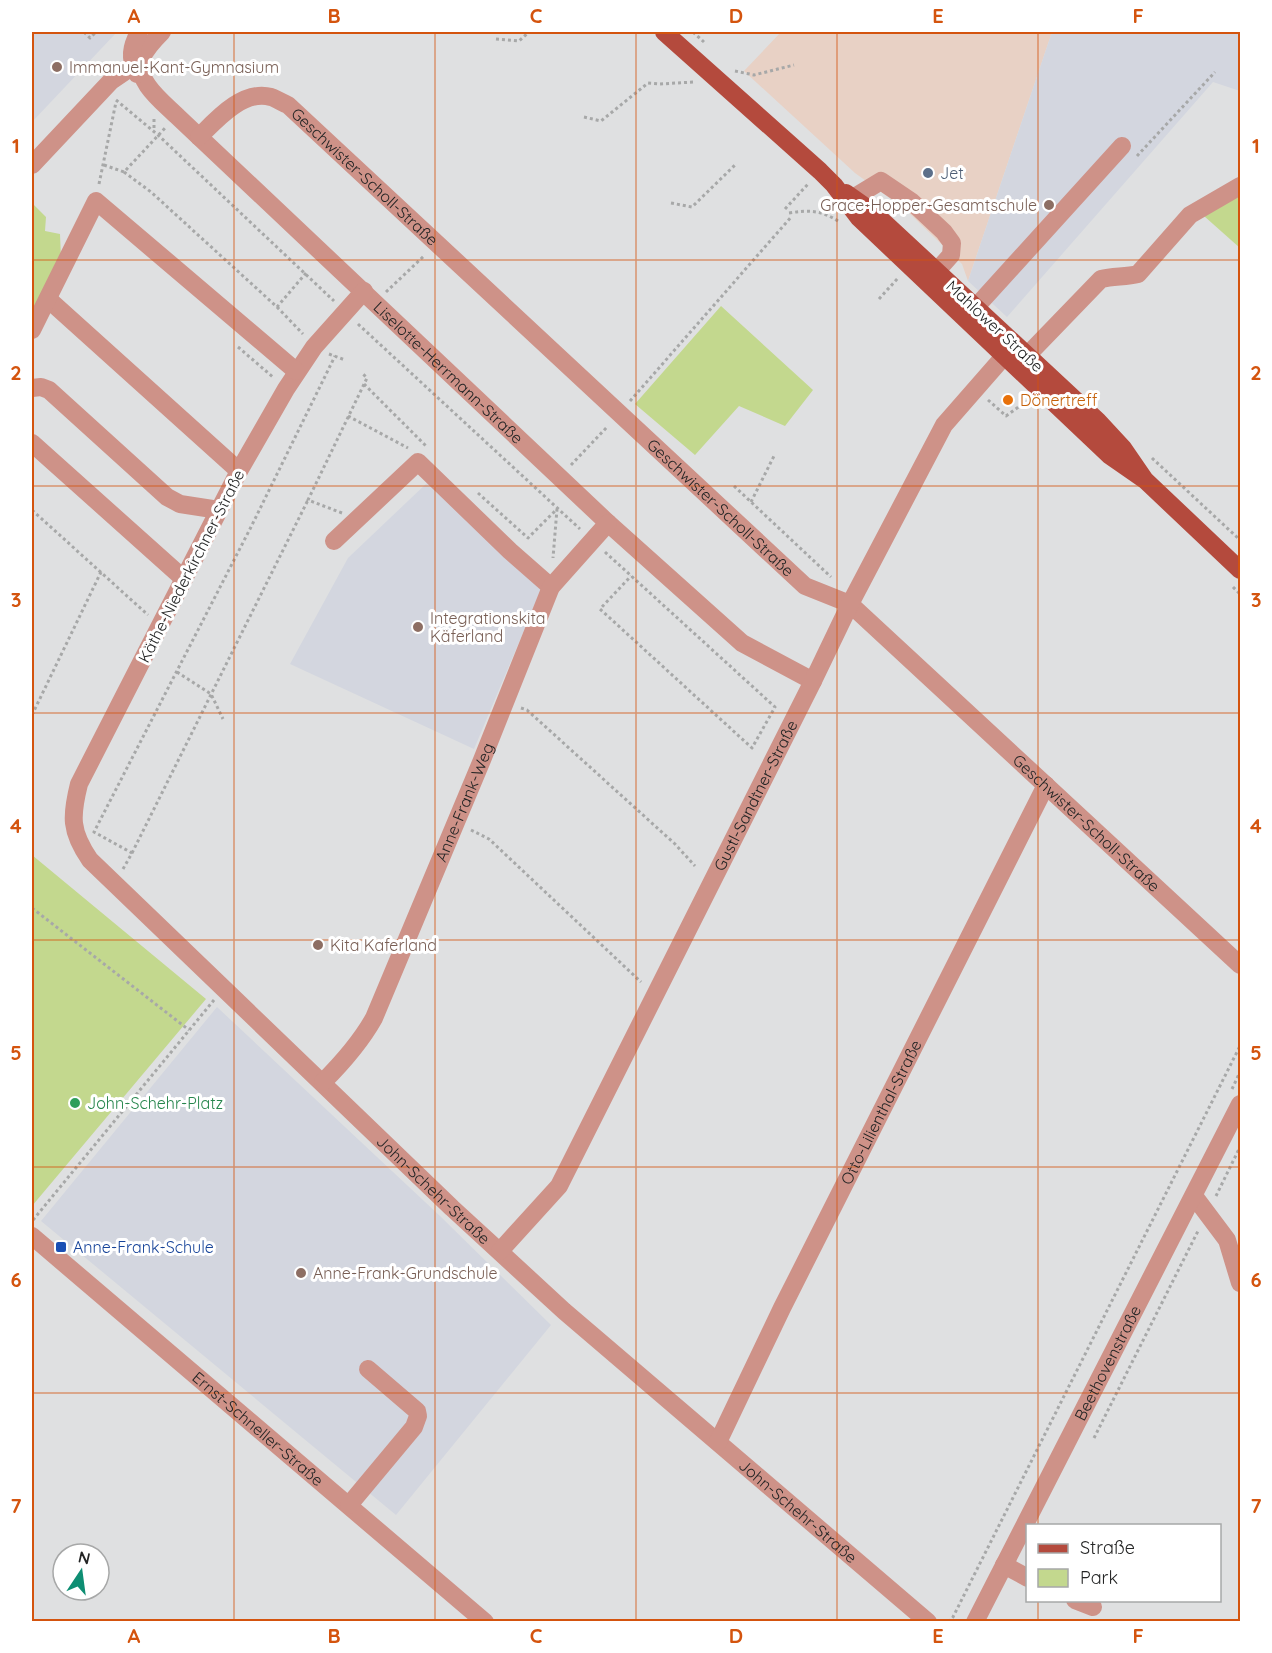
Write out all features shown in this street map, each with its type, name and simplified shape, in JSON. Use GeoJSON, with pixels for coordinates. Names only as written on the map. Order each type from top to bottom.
{"type":"FeatureCollection","features":[{"type":"Feature","properties":{"kind":"main road","name":"Mahlower Straße"},"geometry":{"type":"LineString","coordinates":[[664,32],[834,185],[873,212],[931,277],[975,308],[1016,355]]}},
{"type":"Feature","properties":{"kind":"main road","name":"Mahlower Straße"},"geometry":{"type":"LineString","coordinates":[[834,185],[859,218],[931,277],[1016,355],[1098,421],[1122,448],[1145,480],[1240,570]]}},
{"type":"Feature","properties":{"kind":"street"},"geometry":{"type":"LineString","coordinates":[[32,165],[111,81],[133,66],[131,50],[139,32]]}},
{"type":"Feature","properties":{"kind":"street"},"geometry":{"type":"LineString","coordinates":[[147,87],[141,71],[141,59],[162,32]]}},
{"type":"Feature","properties":{"kind":"street","name":"Liselotte-Herrmann-Straße"},"geometry":{"type":"LineString","coordinates":[[133,66],[139,79],[177,116],[608,523],[742,643],[813,681]]}},
{"type":"Feature","properties":{"kind":"street","name":"Geschwister-Scholl-Straße"},"geometry":{"type":"LineString","coordinates":[[199,137],[223,113],[251,98],[269,97],[288,105],[805,586],[850,604],[1240,965]]}},
{"type":"Feature","properties":{"kind":"street"},"geometry":{"type":"LineString","coordinates":[[975,308],[1122,146]]}},
{"type":"Feature","properties":{"kind":"street"},"geometry":{"type":"LineString","coordinates":[[853,198],[881,182],[912,202],[944,232],[952,243],[951,255],[931,277]]}},
{"type":"Feature","properties":{"kind":"street","name":"Gustl-Sandtner-Straße"},"geometry":{"type":"LineString","coordinates":[[500,1251],[559,1186],[850,604],[944,424],[975,388],[1016,355],[1101,279],[1138,274],[1190,215],[1240,186]]}},
{"type":"Feature","properties":{"kind":"street"},"geometry":{"type":"LineString","coordinates":[[32,330],[96,201],[296,371]]}},
{"type":"Feature","properties":{"kind":"street","name":"Käthe-Niederkirchner-Straße"},"geometry":{"type":"LineString","coordinates":[[90,860],[79,844],[73,824],[73,807],[79,784],[239,471],[296,371],[345,312],[370,297]]}},
{"type":"Feature","properties":{"kind":"street"},"geometry":{"type":"LineString","coordinates":[[48,299],[239,471]]}},
{"type":"Feature","properties":{"kind":"street"},"geometry":{"type":"LineString","coordinates":[[32,388],[41,387],[49,390],[167,497],[180,504],[219,510]]}},
{"type":"Feature","properties":{"kind":"street"},"geometry":{"type":"LineString","coordinates":[[32,443],[184,579]]}},
{"type":"Feature","properties":{"kind":"street"},"geometry":{"type":"LineString","coordinates":[[334,541],[418,462],[510,551],[551,587]]}},
{"type":"Feature","properties":{"kind":"street","name":"Anne-Frank-Weg"},"geometry":{"type":"LineString","coordinates":[[323,1082],[363,1038],[374,1018],[551,587],[608,523]]}},
{"type":"Feature","properties":{"kind":"street","name":"Otto-Lilienthal-Straße"},"geometry":{"type":"LineString","coordinates":[[718,1442],[782,1308],[1046,785]]}},
{"type":"Feature","properties":{"kind":"street","name":"John-Schehr-Straße"},"geometry":{"type":"LineString","coordinates":[[90,860],[452,1208],[564,1311],[928,1622]]}},
{"type":"Feature","properties":{"kind":"street","name":"Beethovenstraße"},"geometry":{"type":"LineString","coordinates":[[975,1622],[1240,1104]]}},
{"type":"Feature","properties":{"kind":"street"},"geometry":{"type":"LineString","coordinates":[[1194,1196],[1227,1240],[1240,1283]]}},
{"type":"Feature","properties":{"kind":"street","name":"Ernst-Schneller-Straße"},"geometry":{"type":"LineString","coordinates":[[32,1236],[485,1622]]}},
{"type":"Feature","properties":{"kind":"street"},"geometry":{"type":"LineString","coordinates":[[349,1505],[414,1427],[418,1416],[417,1411],[368,1369]]}},
{"type":"Feature","properties":{"kind":"street"},"geometry":{"type":"LineString","coordinates":[[1004,1565],[1026,1577]]}},
{"type":"Feature","properties":{"kind":"street"},"geometry":{"type":"LineString","coordinates":[[1080,1602],[1093,1607]]}},
{"type":"Feature","properties":{"kind":"path"},"geometry":{"type":"LineString","coordinates":[[84,32],[90,38],[96,32]]}},
{"type":"Feature","properties":{"kind":"path"},"geometry":{"type":"LineString","coordinates":[[496,39],[519,41],[529,32]]}},
{"type":"Feature","properties":{"kind":"path"},"geometry":{"type":"LineString","coordinates":[[735,71],[754,75],[794,65]]}},
{"type":"Feature","properties":{"kind":"path"},"geometry":{"type":"LineString","coordinates":[[584,117],[601,121],[648,83],[698,81],[723,85]]}},
{"type":"Feature","properties":{"kind":"path"},"geometry":{"type":"LineString","coordinates":[[96,201],[116,100],[158,135],[557,509],[775,706],[752,748],[600,609],[631,576]]}},
{"type":"Feature","properties":{"kind":"path"},"geometry":{"type":"LineString","coordinates":[[124,172],[177,116]]}},
{"type":"Feature","properties":{"kind":"path"},"geometry":{"type":"LineString","coordinates":[[671,203],[692,207],[736,164]]}},
{"type":"Feature","properties":{"kind":"path"},"geometry":{"type":"LineString","coordinates":[[104,165],[124,172],[151,192],[278,307],[314,347]]}},
{"type":"Feature","properties":{"kind":"path"},"geometry":{"type":"LineString","coordinates":[[785,210],[813,179]]}},
{"type":"Feature","properties":{"kind":"path"},"geometry":{"type":"LineString","coordinates":[[560,477],[792,216]]}},
{"type":"Feature","properties":{"kind":"path"},"geometry":{"type":"LineString","coordinates":[[370,297],[437,243]]}},
{"type":"Feature","properties":{"kind":"path"},"geometry":{"type":"LineString","coordinates":[[278,307],[306,273]]}},
{"type":"Feature","properties":{"kind":"path"},"geometry":{"type":"LineString","coordinates":[[879,299],[900,277]]}},
{"type":"Feature","properties":{"kind":"path"},"geometry":{"type":"LineString","coordinates":[[132,853],[94,832],[335,356]]}},
{"type":"Feature","properties":{"kind":"path"},"geometry":{"type":"LineString","coordinates":[[122,872],[367,378],[362,373]]}},
{"type":"Feature","properties":{"kind":"path"},"geometry":{"type":"LineString","coordinates":[[364,384],[429,449]]}},
{"type":"Feature","properties":{"kind":"path"},"geometry":{"type":"LineString","coordinates":[[975,388],[1006,416],[1036,394]]}},
{"type":"Feature","properties":{"kind":"path"},"geometry":{"type":"LineString","coordinates":[[348,417],[407,447],[413,453]]}},
{"type":"Feature","properties":{"kind":"path"},"geometry":{"type":"LineString","coordinates":[[751,502],[774,456]]}},
{"type":"Feature","properties":{"kind":"path"},"geometry":{"type":"LineString","coordinates":[[470,486],[528,538],[557,509]]}},
{"type":"Feature","properties":{"kind":"path"},"geometry":{"type":"LineString","coordinates":[[734,486],[837,582]]}},
{"type":"Feature","properties":{"kind":"path"},"geometry":{"type":"LineString","coordinates":[[308,500],[357,519]]}},
{"type":"Feature","properties":{"kind":"path"},"geometry":{"type":"LineString","coordinates":[[551,587],[557,509]]}},
{"type":"Feature","properties":{"kind":"path"},"geometry":{"type":"LineString","coordinates":[[32,510],[160,626]]}},
{"type":"Feature","properties":{"kind":"path"},"geometry":{"type":"LineString","coordinates":[[32,715],[101,572]]}},
{"type":"Feature","properties":{"kind":"path"},"geometry":{"type":"LineString","coordinates":[[177,672],[211,694],[223,719]]}},
{"type":"Feature","properties":{"kind":"path"},"geometry":{"type":"LineString","coordinates":[[505,702],[527,710],[675,844],[695,866]]}},
{"type":"Feature","properties":{"kind":"path"},"geometry":{"type":"LineString","coordinates":[[456,822],[489,839],[641,982]]}},
{"type":"Feature","properties":{"kind":"path"},"geometry":{"type":"LineString","coordinates":[[32,908],[189,1030]]}},
{"type":"Feature","properties":{"kind":"path"},"geometry":{"type":"LineString","coordinates":[[32,1222],[219,994]]}},
{"type":"Feature","properties":{"kind":"path"},"geometry":{"type":"LineString","coordinates":[[948,1622],[953,1617],[1240,1046]]}},
{"type":"Feature","properties":{"kind":"path"},"geometry":{"type":"LineString","coordinates":[[1094,1438],[1240,1147]]}},
{"type":"Feature","properties":{"kind":"shaded area","name":"Immanuel-Kant-Gymnasium"},"geometry":{"type":"Polygon","coordinates":[[[32,32],[117,32],[32,122],[32,32]]]}},
{"type":"Feature","properties":{"kind":"shaded area"},"geometry":{"type":"Polygon","coordinates":[[[781,32],[1052,32],[968,281],[962,264],[906,210],[855,173],[744,71],[781,32]]]}},
{"type":"Feature","properties":{"kind":"shaded area","name":"Grace-Hopper-Gesamtschule"},"geometry":{"type":"Polygon","coordinates":[[[1052,32],[1240,32],[1240,91],[1213,82],[1007,317],[968,281],[1052,32]]]}},
{"type":"Feature","properties":{"kind":"shaded area","name":"Integrationskita Käferland"},"geometry":{"type":"Polygon","coordinates":[[[428,482],[541,590],[474,749],[290,664],[348,558],[428,482]]]}},
{"type":"Feature","properties":{"kind":"shaded area","name":"Anne-Frank-Grundschule"},"geometry":{"type":"Polygon","coordinates":[[[217,1007],[440,1216],[551,1325],[396,1515],[41,1221],[217,1007]]]}},
{"type":"Feature","properties":{"kind":"green space"},"geometry":{"type":"Polygon","coordinates":[[[1240,195],[1240,248],[1204,216],[1240,195]]]}},
{"type":"Feature","properties":{"kind":"green space"},"geometry":{"type":"Polygon","coordinates":[[[32,203],[46,217],[45,231],[60,234],[61,258],[32,317],[32,203]]]}},
{"type":"Feature","properties":{"kind":"green space"},"geometry":{"type":"Polygon","coordinates":[[[721,306],[813,390],[785,426],[739,406],[695,455],[635,404],[721,306]]]}},
{"type":"Feature","properties":{"kind":"green space","name":"John-Schehr-Platz"},"geometry":{"type":"Polygon","coordinates":[[[32,855],[206,999],[32,1206],[32,855]]]}},
{"type":"Feature","properties":{"kind":"place","name":"Immanuel-Kant-Gymnasium"},"geometry":{"type":"Point","coordinates":[57,67]}},
{"type":"Feature","properties":{"kind":"place","name":"Jet"},"geometry":{"type":"Point","coordinates":[928,173]}},
{"type":"Feature","properties":{"kind":"place","name":"Grace-Hopper-Gesamtschule"},"geometry":{"type":"Point","coordinates":[1049,205]}},
{"type":"Feature","properties":{"kind":"place","name":"Dönertreff"},"geometry":{"type":"Point","coordinates":[1008,400]}},
{"type":"Feature","properties":{"kind":"place","name":"Integrationskita Käferland"},"geometry":{"type":"Point","coordinates":[418,627]}},
{"type":"Feature","properties":{"kind":"place","name":"Kita Kaferland"},"geometry":{"type":"Point","coordinates":[318,945]}},
{"type":"Feature","properties":{"kind":"place","name":"John-Schehr-Platz"},"geometry":{"type":"Point","coordinates":[75,1103]}},
{"type":"Feature","properties":{"kind":"place","name":"Anne-Frank-Schule"},"geometry":{"type":"Point","coordinates":[61,1247]}},
{"type":"Feature","properties":{"kind":"place","name":"Anne-Frank-Grundschule"},"geometry":{"type":"Point","coordinates":[301,1273]}}]}
